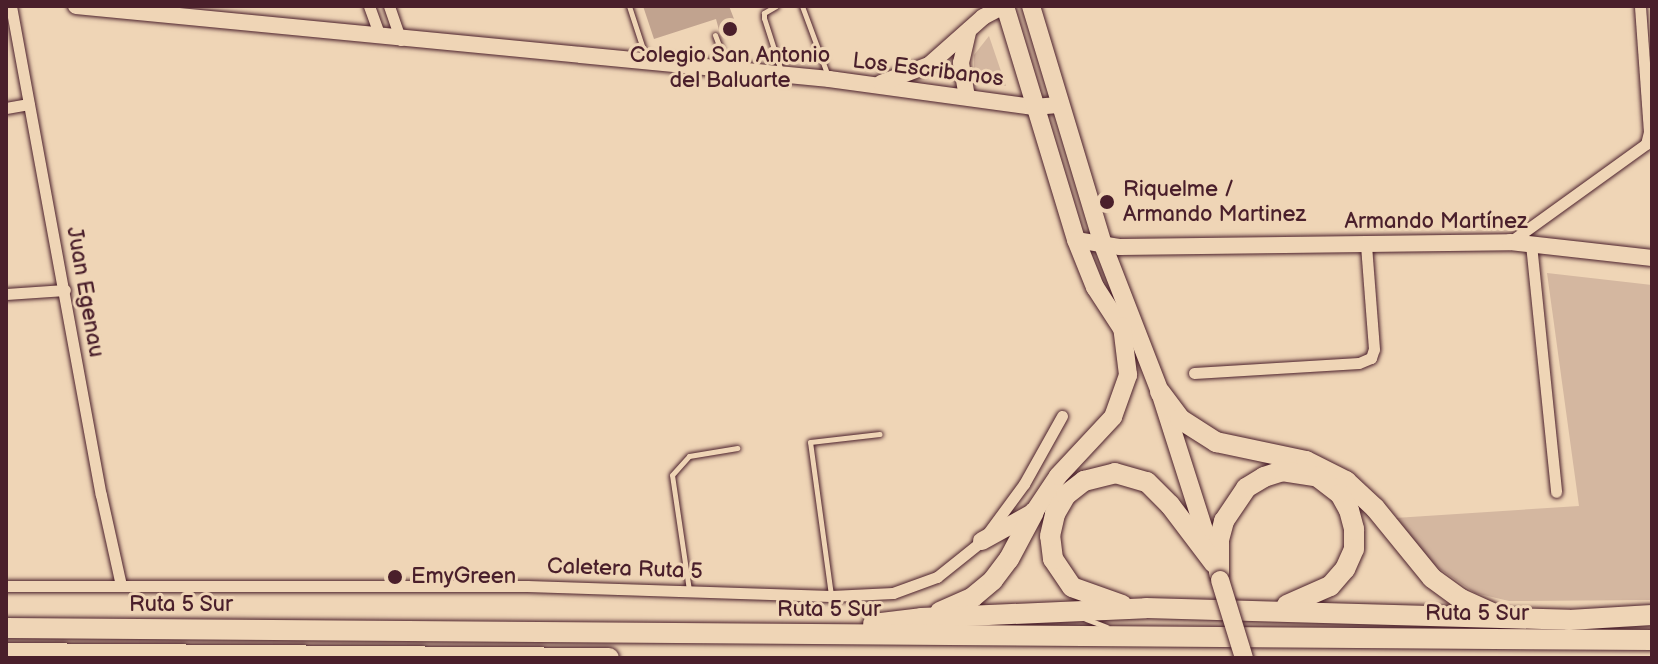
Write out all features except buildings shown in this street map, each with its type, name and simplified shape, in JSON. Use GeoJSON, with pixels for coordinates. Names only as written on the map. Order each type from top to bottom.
{"type":"FeatureCollection","features":[{"type":"Feature","properties":{"kind":"highway"},"geometry":{"type":"LineString","coordinates":[[1160,392],[1180,419],[1216,442],[1306,461],[1334,473],[1366,498],[1441,586],[1503,618]]}},
{"type":"Feature","properties":{"kind":"highway"},"geometry":{"type":"LineString","coordinates":[[1217,572],[1219,540],[1227,513],[1237,497],[1273,473],[1292,471],[1318,477],[1340,494],[1349,510],[1355,539],[1350,560],[1330,586],[1298,602],[1271,609]]}},
{"type":"Feature","properties":{"kind":"highway"},"geometry":{"type":"LineString","coordinates":[[1146,608],[1112,603],[1082,593],[1072,587],[1058,569],[1051,548],[1051,525],[1060,504],[1074,487],[1104,474],[1126,474],[1147,482],[1170,505],[1217,572]]}},
{"type":"Feature","properties":{"kind":"highway"},"geometry":{"type":"LineString","coordinates":[[921,618],[961,604],[993,580],[1009,559],[1034,512]]}},
{"type":"Feature","properties":{"kind":"highway"},"geometry":{"type":"LineString","coordinates":[[821,634],[921,618],[1073,614],[1146,608],[1271,609],[1503,618],[1652,615]]}},
{"type":"Feature","properties":{"kind":"highway","name":"Ruta 5 Sur"},"geometry":{"type":"LineString","coordinates":[[6,628],[1652,640]]}},
{"type":"Feature","properties":{"kind":"highway"},"geometry":{"type":"LineString","coordinates":[[6,653],[609,658]]}},
{"type":"Feature","properties":{"kind":"main road","name":"Los Escribanos"},"geometry":{"type":"LineString","coordinates":[[76,6],[728,72],[829,79],[1034,107],[1058,105]]}},
{"type":"Feature","properties":{"kind":"main road"},"geometry":{"type":"LineString","coordinates":[[867,85],[903,77],[929,65],[969,30],[1004,6],[1076,240],[1095,287],[1122,324],[1160,392]]}},
{"type":"Feature","properties":{"kind":"main road"},"geometry":{"type":"LineString","coordinates":[[1031,6],[1058,105],[1103,245],[1160,392],[1244,658]]}},
{"type":"Feature","properties":{"kind":"main road"},"geometry":{"type":"LineString","coordinates":[[967,97],[961,63],[969,30]]}},
{"type":"Feature","properties":{"kind":"main road","name":"Armando Martínez"},"geometry":{"type":"LineString","coordinates":[[1076,240],[1103,245],[1510,242],[1652,258]]}},
{"type":"Feature","properties":{"kind":"main road"},"geometry":{"type":"LineString","coordinates":[[982,541],[1034,512],[1058,476],[1118,409],[1128,375],[1122,324]]}},
{"type":"Feature","properties":{"kind":"street","name":"Juan Egenau"},"geometry":{"type":"LineString","coordinates":[[11,6],[121,585]]}},
{"type":"Feature","properties":{"kind":"street"},"geometry":{"type":"LineString","coordinates":[[369,6],[380,37]]}},
{"type":"Feature","properties":{"kind":"street"},"geometry":{"type":"LineString","coordinates":[[389,6],[401,40]]}},
{"type":"Feature","properties":{"kind":"street"},"geometry":{"type":"LineString","coordinates":[[1510,242],[1646,144],[1649,132],[1640,6]]}},
{"type":"Feature","properties":{"kind":"street"},"geometry":{"type":"LineString","coordinates":[[6,108],[29,104]]}},
{"type":"Feature","properties":{"kind":"street"},"geometry":{"type":"LineString","coordinates":[[1194,373],[1359,363],[1371,358],[1374,349],[1366,244]]}},
{"type":"Feature","properties":{"kind":"street"},"geometry":{"type":"LineString","coordinates":[[1531,244],[1556,492]]}},
{"type":"Feature","properties":{"kind":"street"},"geometry":{"type":"LineString","coordinates":[[6,294],[65,290]]}},
{"type":"Feature","properties":{"kind":"street","name":"Caletera Ruta 5"},"geometry":{"type":"LineString","coordinates":[[6,586],[527,586],[877,595],[908,589],[949,569],[982,541],[1024,484],[1062,416]]}},
{"type":"Feature","properties":{"kind":"lane"},"geometry":{"type":"LineString","coordinates":[[629,6],[648,63]]}},
{"type":"Feature","properties":{"kind":"lane"},"geometry":{"type":"LineString","coordinates":[[776,6],[764,13],[764,18],[783,75]]}},
{"type":"Feature","properties":{"kind":"lane"},"geometry":{"type":"LineString","coordinates":[[802,6],[829,79]]}},
{"type":"Feature","properties":{"kind":"lane"},"geometry":{"type":"LineString","coordinates":[[715,35],[728,72]]}},
{"type":"Feature","properties":{"kind":"lane"},"geometry":{"type":"LineString","coordinates":[[831,596],[810,442],[880,434]]}},
{"type":"Feature","properties":{"kind":"lane"},"geometry":{"type":"LineString","coordinates":[[689,591],[672,475],[689,456],[737,448]]}},
{"type":"Feature","properties":{"kind":"lane"},"geometry":{"type":"LineString","coordinates":[[1073,614],[1128,635]]}},
{"type":"Feature","properties":{"kind":"shaded area"},"geometry":{"type":"Polygon","coordinates":[[[989,36],[1006,86],[974,83],[974,55],[989,36]]]}},
{"type":"Feature","properties":{"kind":"shaded area"},"geometry":{"type":"Polygon","coordinates":[[[1547,273],[1652,285],[1652,600],[1509,601],[1475,593],[1434,565],[1395,518],[1579,506],[1547,273]]]}},
{"type":"Feature","properties":{"kind":"place","name":"Colegio San Antonio del Baluarte"},"geometry":{"type":"Point","coordinates":[730,29]}},
{"type":"Feature","properties":{"kind":"place","name":"Riquelme / Armando Martinez"},"geometry":{"type":"Point","coordinates":[1107,202]}},
{"type":"Feature","properties":{"kind":"place","name":"EmyGreen"},"geometry":{"type":"Point","coordinates":[395,577]}}]}
